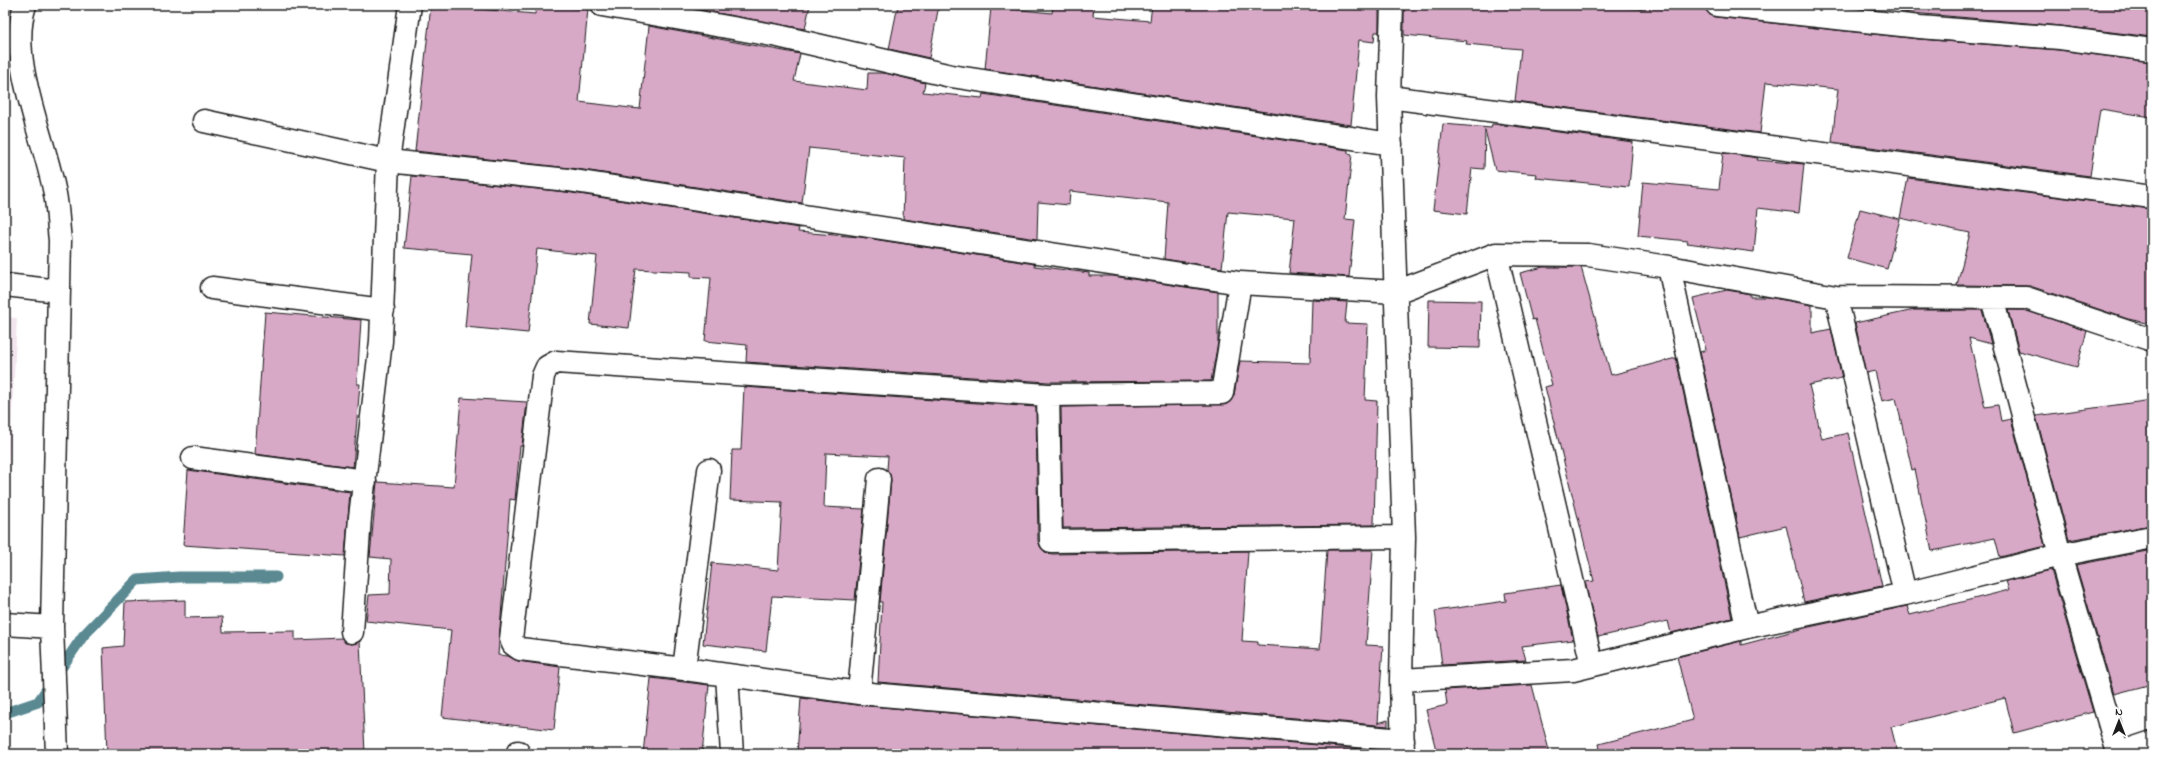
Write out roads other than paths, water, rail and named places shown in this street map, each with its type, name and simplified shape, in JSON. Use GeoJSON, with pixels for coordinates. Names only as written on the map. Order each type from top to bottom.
{"type":"FeatureCollection","features":[{"type":"Feature","properties":{"kind":"street"},"geometry":{"type":"LineString","coordinates":[[25,5],[19,32],[21,60],[55,195],[60,240],[52,627],[57,754]]}},
{"type":"Feature","properties":{"kind":"street"},"geometry":{"type":"LineString","coordinates":[[352,632],[360,517],[382,341],[388,161],[410,5]]}},
{"type":"Feature","properties":{"kind":"street"},"geometry":{"type":"LineString","coordinates":[[602,5],[778,36],[951,76],[1391,144]]}},
{"type":"Feature","properties":{"kind":"street"},"geometry":{"type":"LineString","coordinates":[[1240,283],[1222,393],[1048,395],[556,362],[547,366],[543,376],[511,639],[513,644],[520,649],[684,669],[858,693],[1403,747],[1401,680],[1404,537],[1389,97],[1392,5]]}},
{"type":"Feature","properties":{"kind":"street"},"geometry":{"type":"LineString","coordinates":[[1717,5],[1920,27],[2060,38],[2152,50]]}},
{"type":"Feature","properties":{"kind":"street"},"geometry":{"type":"LineString","coordinates":[[1389,97],[2152,197]]}},
{"type":"Feature","properties":{"kind":"street"},"geometry":{"type":"LineString","coordinates":[[204,121],[388,161],[568,180],[1240,283],[1396,292],[1496,254],[1588,255],[1669,267],[1836,297],[2026,298],[2152,340]]}},
{"type":"Feature","properties":{"kind":"street"},"geometry":{"type":"LineString","coordinates":[[1496,254],[1592,665]]}},
{"type":"Feature","properties":{"kind":"street"},"geometry":{"type":"LineString","coordinates":[[1669,267],[1747,626]]}},
{"type":"Feature","properties":{"kind":"street"},"geometry":{"type":"LineString","coordinates":[[5,285],[59,291]]}},
{"type":"Feature","properties":{"kind":"street"},"geometry":{"type":"LineString","coordinates":[[212,288],[383,310]]}},
{"type":"Feature","properties":{"kind":"street"},"geometry":{"type":"LineString","coordinates":[[1836,297],[1905,594]]}},
{"type":"Feature","properties":{"kind":"street"},"geometry":{"type":"LineString","coordinates":[[1992,298],[2060,555],[2117,754],[2152,742]]}},
{"type":"Feature","properties":{"kind":"street"},"geometry":{"type":"LineString","coordinates":[[1048,395],[1051,541],[1404,537]]}},
{"type":"Feature","properties":{"kind":"street"},"geometry":{"type":"LineString","coordinates":[[193,458],[365,481]]}},
{"type":"Feature","properties":{"kind":"street"},"geometry":{"type":"LineString","coordinates":[[684,669],[709,470]]}},
{"type":"Feature","properties":{"kind":"street"},"geometry":{"type":"LineString","coordinates":[[858,693],[879,479]]}},
{"type":"Feature","properties":{"kind":"street"},"geometry":{"type":"LineString","coordinates":[[1401,680],[1573,670],[1747,626],[1905,594],[2060,555],[2152,537]]}},
{"type":"Feature","properties":{"kind":"street"},"geometry":{"type":"LineString","coordinates":[[5,624],[52,627]]}},
{"type":"Feature","properties":{"kind":"street"},"geometry":{"type":"LineString","coordinates":[[727,675],[732,754]]}},
{"type":"Feature","properties":{"kind":"waterway"},"geometry":{"type":"LineString","coordinates":[[5,713],[38,702],[83,636],[137,580],[179,577],[276,577]]}}]}
